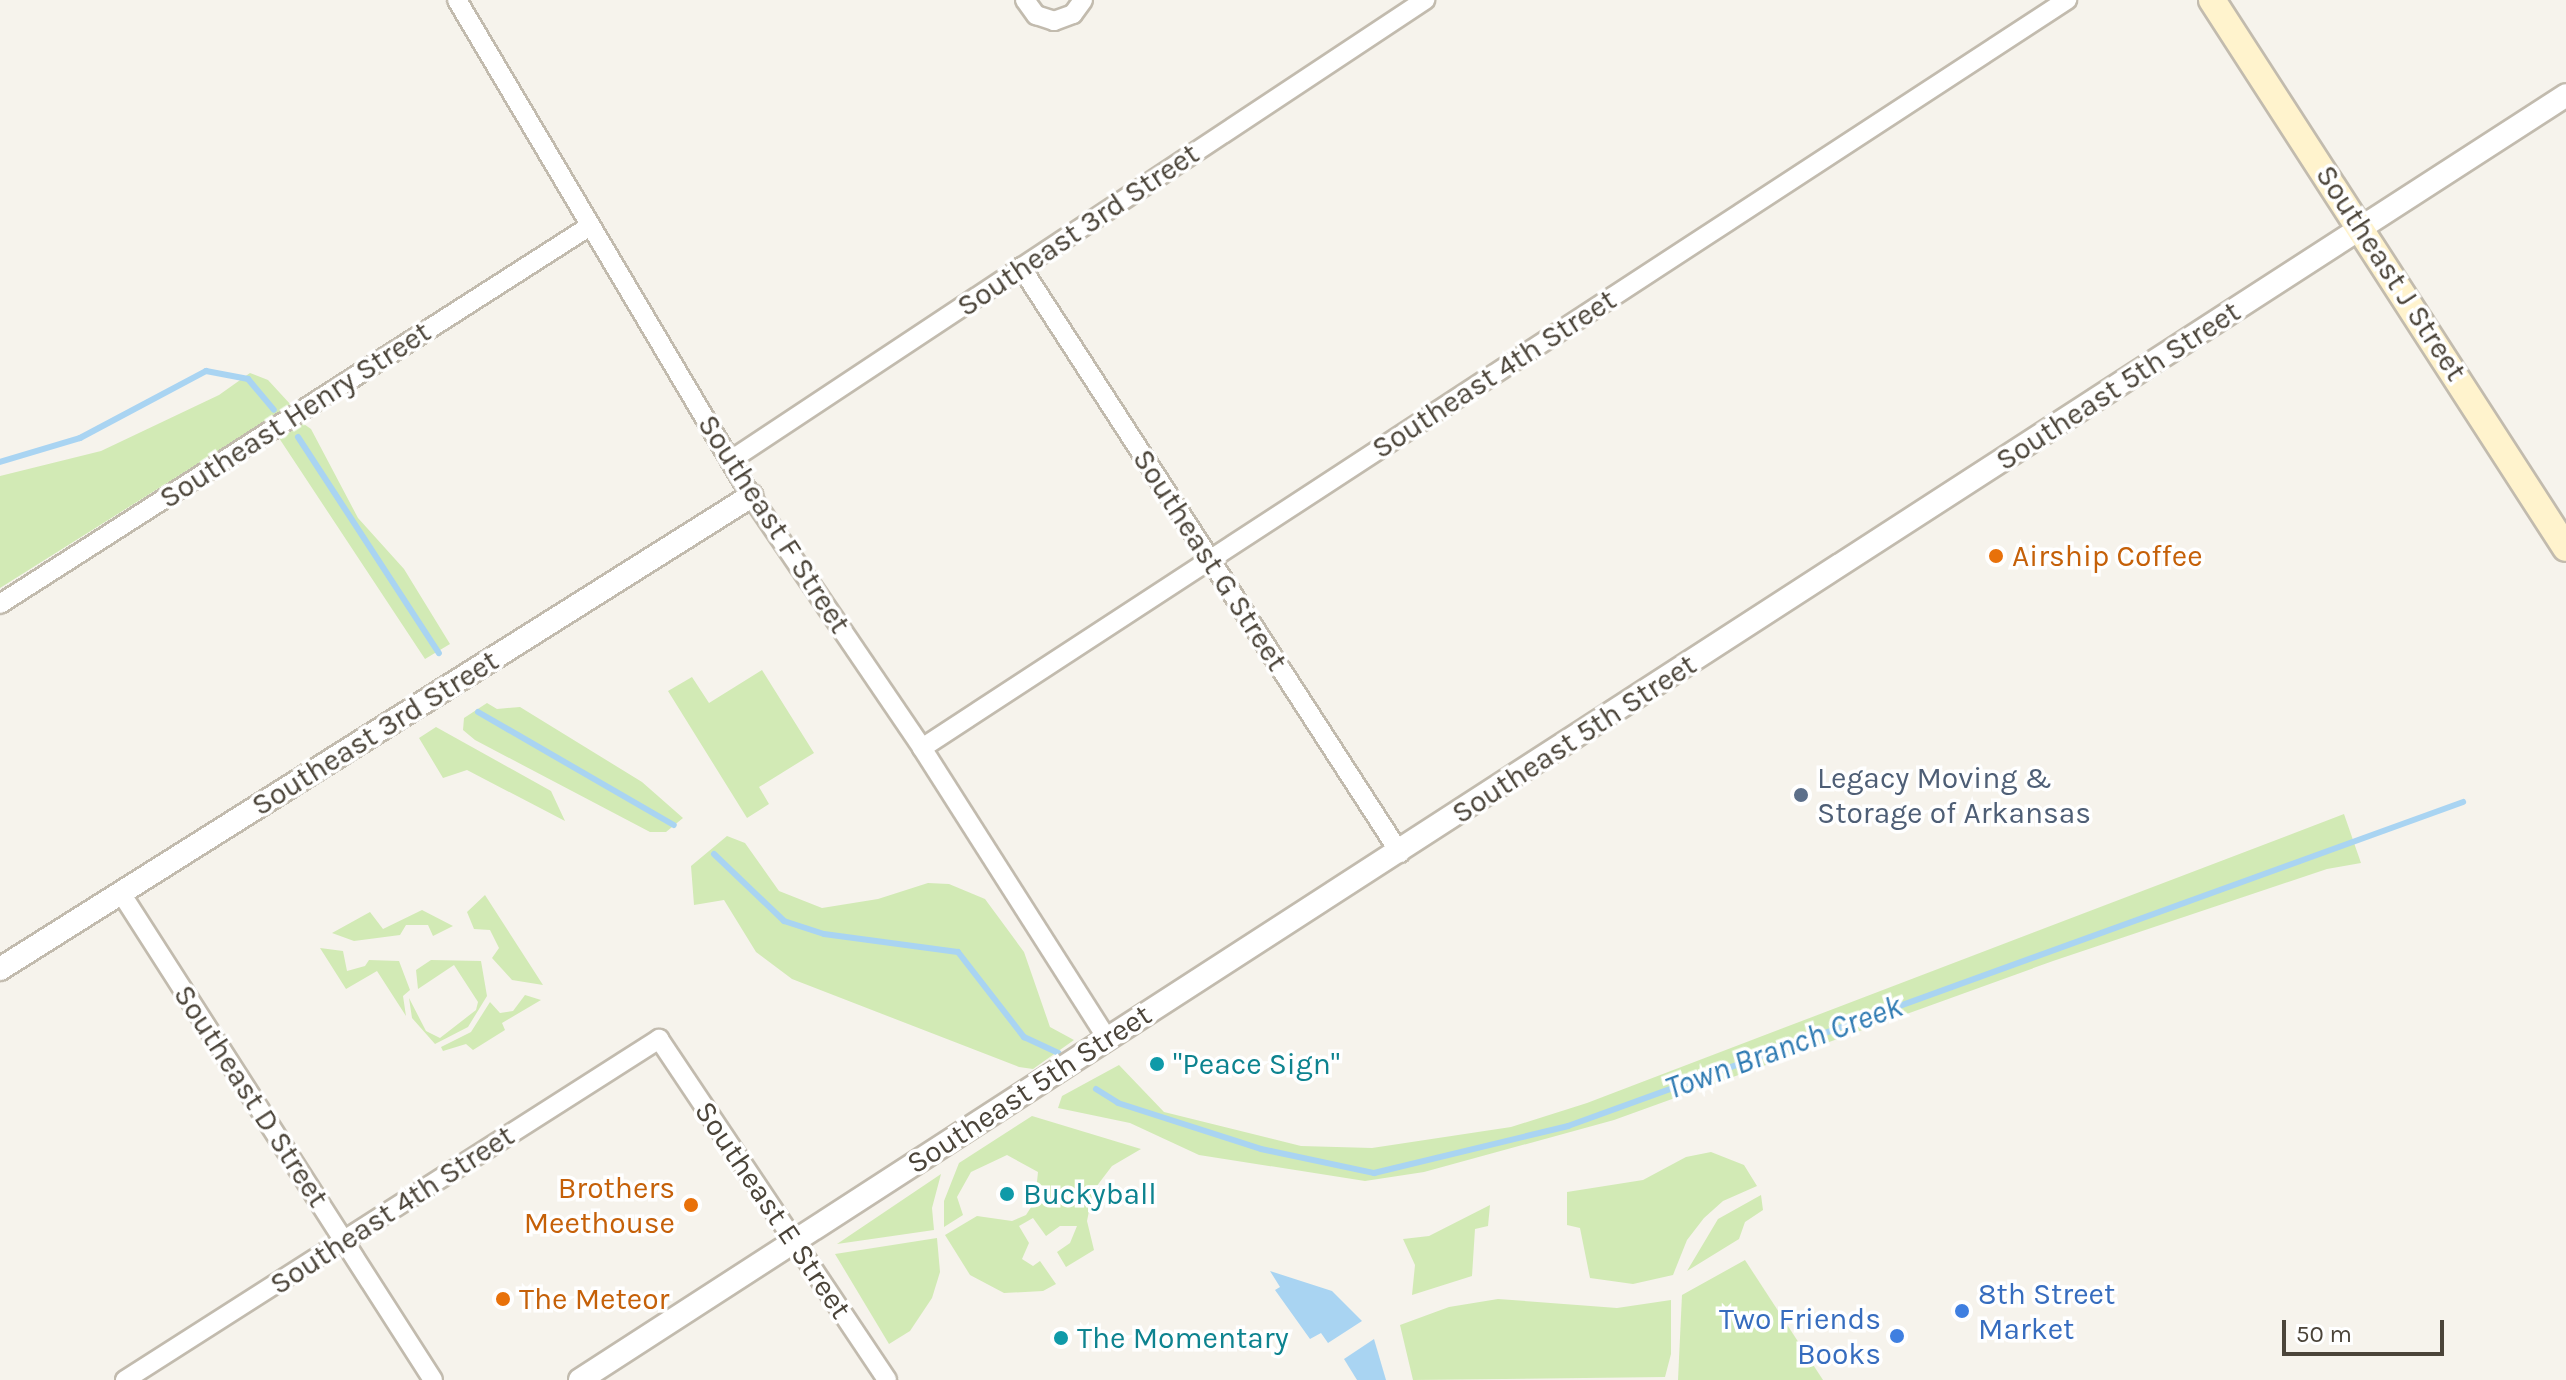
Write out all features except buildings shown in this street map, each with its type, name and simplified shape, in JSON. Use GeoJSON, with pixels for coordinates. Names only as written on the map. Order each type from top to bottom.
{"type":"FeatureCollection","features":[{"type":"Feature","properties":{"kind":"main road","name":"Southeast J Street"},"geometry":{"type":"LineString","coordinates":[[2212,0],[2566,548]]}},
{"type":"Feature","properties":{"kind":"street","name":"Southeast F Street"},"geometry":{"type":"LineString","coordinates":[[457,0],[751,496],[922,748],[1107,1038]]}},
{"type":"Feature","properties":{"kind":"street"},"geometry":{"type":"LineString","coordinates":[[1025,0],[1036,15],[1054,21],[1073,14],[1083,0]]}},
{"type":"Feature","properties":{"kind":"street","name":"Southeast 3rd Street"},"geometry":{"type":"LineString","coordinates":[[731,460],[1425,0]]}},
{"type":"Feature","properties":{"kind":"street","name":"Southeast 4th Street"},"geometry":{"type":"LineString","coordinates":[[922,748],[2067,0]]}},
{"type":"Feature","properties":{"kind":"street","name":"Southeast 5th Street"},"geometry":{"type":"LineString","coordinates":[[580,1380],[791,1241],[1400,853],[2566,95]]}},
{"type":"Feature","properties":{"kind":"street","name":"Southeast Henry Street"},"geometry":{"type":"LineString","coordinates":[[0,604],[590,226]]}},
{"type":"Feature","properties":{"kind":"street","name":"Southeast G Street"},"geometry":{"type":"LineString","coordinates":[[1021,267],[1400,853]]}},
{"type":"Feature","properties":{"kind":"street","name":"Southeast 3rd Street"},"geometry":{"type":"LineString","coordinates":[[0,969],[751,496]]}},
{"type":"Feature","properties":{"kind":"street","name":"Southeast D Street"},"geometry":{"type":"LineString","coordinates":[[121,893],[433,1380]]}},
{"type":"Feature","properties":{"kind":"street","name":"Southeast 4th Street"},"geometry":{"type":"LineString","coordinates":[[125,1380],[659,1039]]}},
{"type":"Feature","properties":{"kind":"street","name":"Southeast E Street"},"geometry":{"type":"LineString","coordinates":[[659,1039],[791,1241],[887,1380]]}},
{"type":"Feature","properties":{"kind":"green space"},"geometry":{"type":"Polygon","coordinates":[[[250,373],[268,380],[291,405],[0,588],[0,476],[101,451],[219,395],[250,373]]]}},
{"type":"Feature","properties":{"kind":"green space"},"geometry":{"type":"Polygon","coordinates":[[[298,420],[311,429],[358,518],[404,569],[450,644],[425,659],[277,435],[298,420]]]}},
{"type":"Feature","properties":{"kind":"green space"},"geometry":{"type":"Polygon","coordinates":[[[762,670],[814,753],[759,787],[769,804],[747,818],[668,691],[692,677],[709,703],[762,670]]]}},
{"type":"Feature","properties":{"kind":"green space"},"geometry":{"type":"Polygon","coordinates":[[[487,703],[497,709],[520,707],[642,782],[683,818],[666,832],[650,832],[475,740],[463,730],[464,718],[487,703]]]}},
{"type":"Feature","properties":{"kind":"green space"},"geometry":{"type":"Polygon","coordinates":[[[436,727],[551,791],[565,821],[467,770],[443,778],[419,738],[436,727]]]}},
{"type":"Feature","properties":{"kind":"green space"},"geometry":{"type":"Polygon","coordinates":[[[2344,814],[2361,863],[2327,869],[2053,961],[1614,1120],[1424,1172],[1365,1181],[1199,1155],[1130,1123],[1058,1108],[1062,1096],[1119,1065],[1164,1112],[1301,1146],[1372,1148],[1511,1127],[1587,1103],[2344,814]]]}},
{"type":"Feature","properties":{"kind":"green space"},"geometry":{"type":"Polygon","coordinates":[[[727,836],[745,843],[779,891],[822,908],[878,899],[928,883],[949,884],[985,899],[1024,952],[1050,1027],[1074,1040],[1033,1069],[1019,1067],[792,979],[756,952],[724,900],[694,905],[691,866],[727,836]]]}},
{"type":"Feature","properties":{"kind":"green space"},"geometry":{"type":"Polygon","coordinates":[[[485,895],[543,985],[512,980],[492,958],[499,948],[490,930],[474,929],[467,912],[485,895]]]}},
{"type":"Feature","properties":{"kind":"green space"},"geometry":{"type":"Polygon","coordinates":[[[422,910],[453,926],[433,936],[428,925],[406,925],[400,935],[354,941],[332,933],[370,912],[383,929],[422,910]]]}},
{"type":"Feature","properties":{"kind":"green space"},"geometry":{"type":"Polygon","coordinates":[[[320,948],[343,951],[347,971],[365,966],[369,960],[399,961],[410,990],[403,996],[406,1016],[377,971],[346,989],[320,948]]]}},
{"type":"Feature","properties":{"kind":"green space"},"geometry":{"type":"Polygon","coordinates":[[[431,960],[481,961],[487,996],[468,1027],[435,1044],[412,1018],[409,998],[426,1031],[440,1038],[476,1010],[478,1002],[454,965],[418,989],[416,970],[431,960]]]}},
{"type":"Feature","properties":{"kind":"green space"},"geometry":{"type":"Polygon","coordinates":[[[525,995],[541,1000],[502,1023],[505,1030],[473,1050],[466,1044],[443,1051],[441,1047],[471,1032],[490,1002],[500,1013],[513,1011],[525,995]]]}},
{"type":"Feature","properties":{"kind":"green space"},"geometry":{"type":"Polygon","coordinates":[[[1032,1116],[1141,1149],[1112,1166],[1093,1191],[1087,1221],[1094,1250],[1066,1267],[1057,1252],[1070,1243],[1077,1226],[1060,1226],[1046,1236],[1033,1218],[1019,1226],[1029,1243],[1022,1259],[1033,1266],[1040,1261],[1056,1284],[1043,1291],[1004,1293],[970,1275],[945,1235],[977,1216],[1012,1221],[1026,1215],[1035,1201],[1038,1172],[1007,1155],[971,1172],[957,1197],[963,1215],[944,1227],[944,1201],[959,1163],[1032,1116]]]}},
{"type":"Feature","properties":{"kind":"green space"},"geometry":{"type":"Polygon","coordinates":[[[1711,1152],[1744,1165],[1757,1186],[1723,1201],[1704,1218],[1687,1240],[1673,1275],[1633,1284],[1590,1278],[1580,1228],[1567,1225],[1567,1192],[1643,1180],[1686,1157],[1711,1152]]]}},
{"type":"Feature","properties":{"kind":"green space"},"geometry":{"type":"Polygon","coordinates":[[[941,1174],[932,1208],[934,1230],[837,1244],[941,1174]]]}},
{"type":"Feature","properties":{"kind":"green space"},"geometry":{"type":"Polygon","coordinates":[[[1761,1195],[1763,1210],[1745,1222],[1739,1239],[1687,1271],[1718,1219],[1761,1195]]]}},
{"type":"Feature","properties":{"kind":"green space"},"geometry":{"type":"Polygon","coordinates":[[[1490,1205],[1488,1226],[1475,1229],[1472,1276],[1412,1295],[1415,1265],[1403,1239],[1429,1236],[1490,1205]]]}},
{"type":"Feature","properties":{"kind":"green space"},"geometry":{"type":"Polygon","coordinates":[[[937,1238],[940,1272],[932,1298],[910,1331],[889,1344],[835,1254],[937,1238]]]}},
{"type":"Feature","properties":{"kind":"green space"},"geometry":{"type":"Polygon","coordinates":[[[1745,1260],[1823,1380],[1678,1380],[1682,1295],[1745,1260]]]}},
{"type":"Feature","properties":{"kind":"green space"},"geometry":{"type":"Polygon","coordinates":[[[1498,1299],[1617,1308],[1671,1300],[1671,1354],[1665,1377],[1413,1380],[1400,1325],[1449,1307],[1498,1299]]]}},
{"type":"Feature","properties":{"kind":"water"},"geometry":{"type":"Polygon","coordinates":[[[1270,1271],[1332,1291],[1362,1321],[1328,1343],[1321,1333],[1310,1339],[1275,1290],[1280,1287],[1270,1271]]]}},
{"type":"Feature","properties":{"kind":"water"},"geometry":{"type":"Polygon","coordinates":[[[1374,1339],[1386,1380],[1357,1380],[1344,1359],[1374,1339]]]}},
{"type":"Feature","properties":{"kind":"waterway","name":"Town Branch Creek"},"geometry":{"type":"LineString","coordinates":[[0,462],[80,438],[206,371],[248,379],[274,410]]}},
{"type":"Feature","properties":{"kind":"waterway","name":"Town Branch Creek"},"geometry":{"type":"LineString","coordinates":[[298,437],[439,653]]}},
{"type":"Feature","properties":{"kind":"waterway","name":"Town Branch Creek"},"geometry":{"type":"LineString","coordinates":[[478,712],[674,825]]}},
{"type":"Feature","properties":{"kind":"waterway","name":"Town Branch Creek"},"geometry":{"type":"LineString","coordinates":[[1096,1089],[1118,1103],[1261,1149],[1374,1173],[1568,1126],[2463,802]]}},
{"type":"Feature","properties":{"kind":"waterway","name":"Town Branch Creek"},"geometry":{"type":"LineString","coordinates":[[714,854],[784,921],[824,934],[958,952],[1024,1037],[1058,1053]]}},
{"type":"Feature","properties":{"kind":"place","name":"Airship Coffee"},"geometry":{"type":"Point","coordinates":[1996,556]}},
{"type":"Feature","properties":{"kind":"place","name":"Legacy Moving & Storage of Arkansas"},"geometry":{"type":"Point","coordinates":[1801,795]}},
{"type":"Feature","properties":{"kind":"place","name":"\"Peace Sign\""},"geometry":{"type":"Point","coordinates":[1157,1064]}},
{"type":"Feature","properties":{"kind":"place","name":"Buckyball"},"geometry":{"type":"Point","coordinates":[1007,1194]}},
{"type":"Feature","properties":{"kind":"place","name":"Brothers Meethouse"},"geometry":{"type":"Point","coordinates":[691,1205]}},
{"type":"Feature","properties":{"kind":"place","name":"The Meteor"},"geometry":{"type":"Point","coordinates":[503,1299]}},
{"type":"Feature","properties":{"kind":"place","name":"8th Street Market"},"geometry":{"type":"Point","coordinates":[1962,1311]}},
{"type":"Feature","properties":{"kind":"place","name":"Two Friends Books"},"geometry":{"type":"Point","coordinates":[1897,1336]}},
{"type":"Feature","properties":{"kind":"place","name":"The Momentary"},"geometry":{"type":"Point","coordinates":[1061,1338]}}]}
